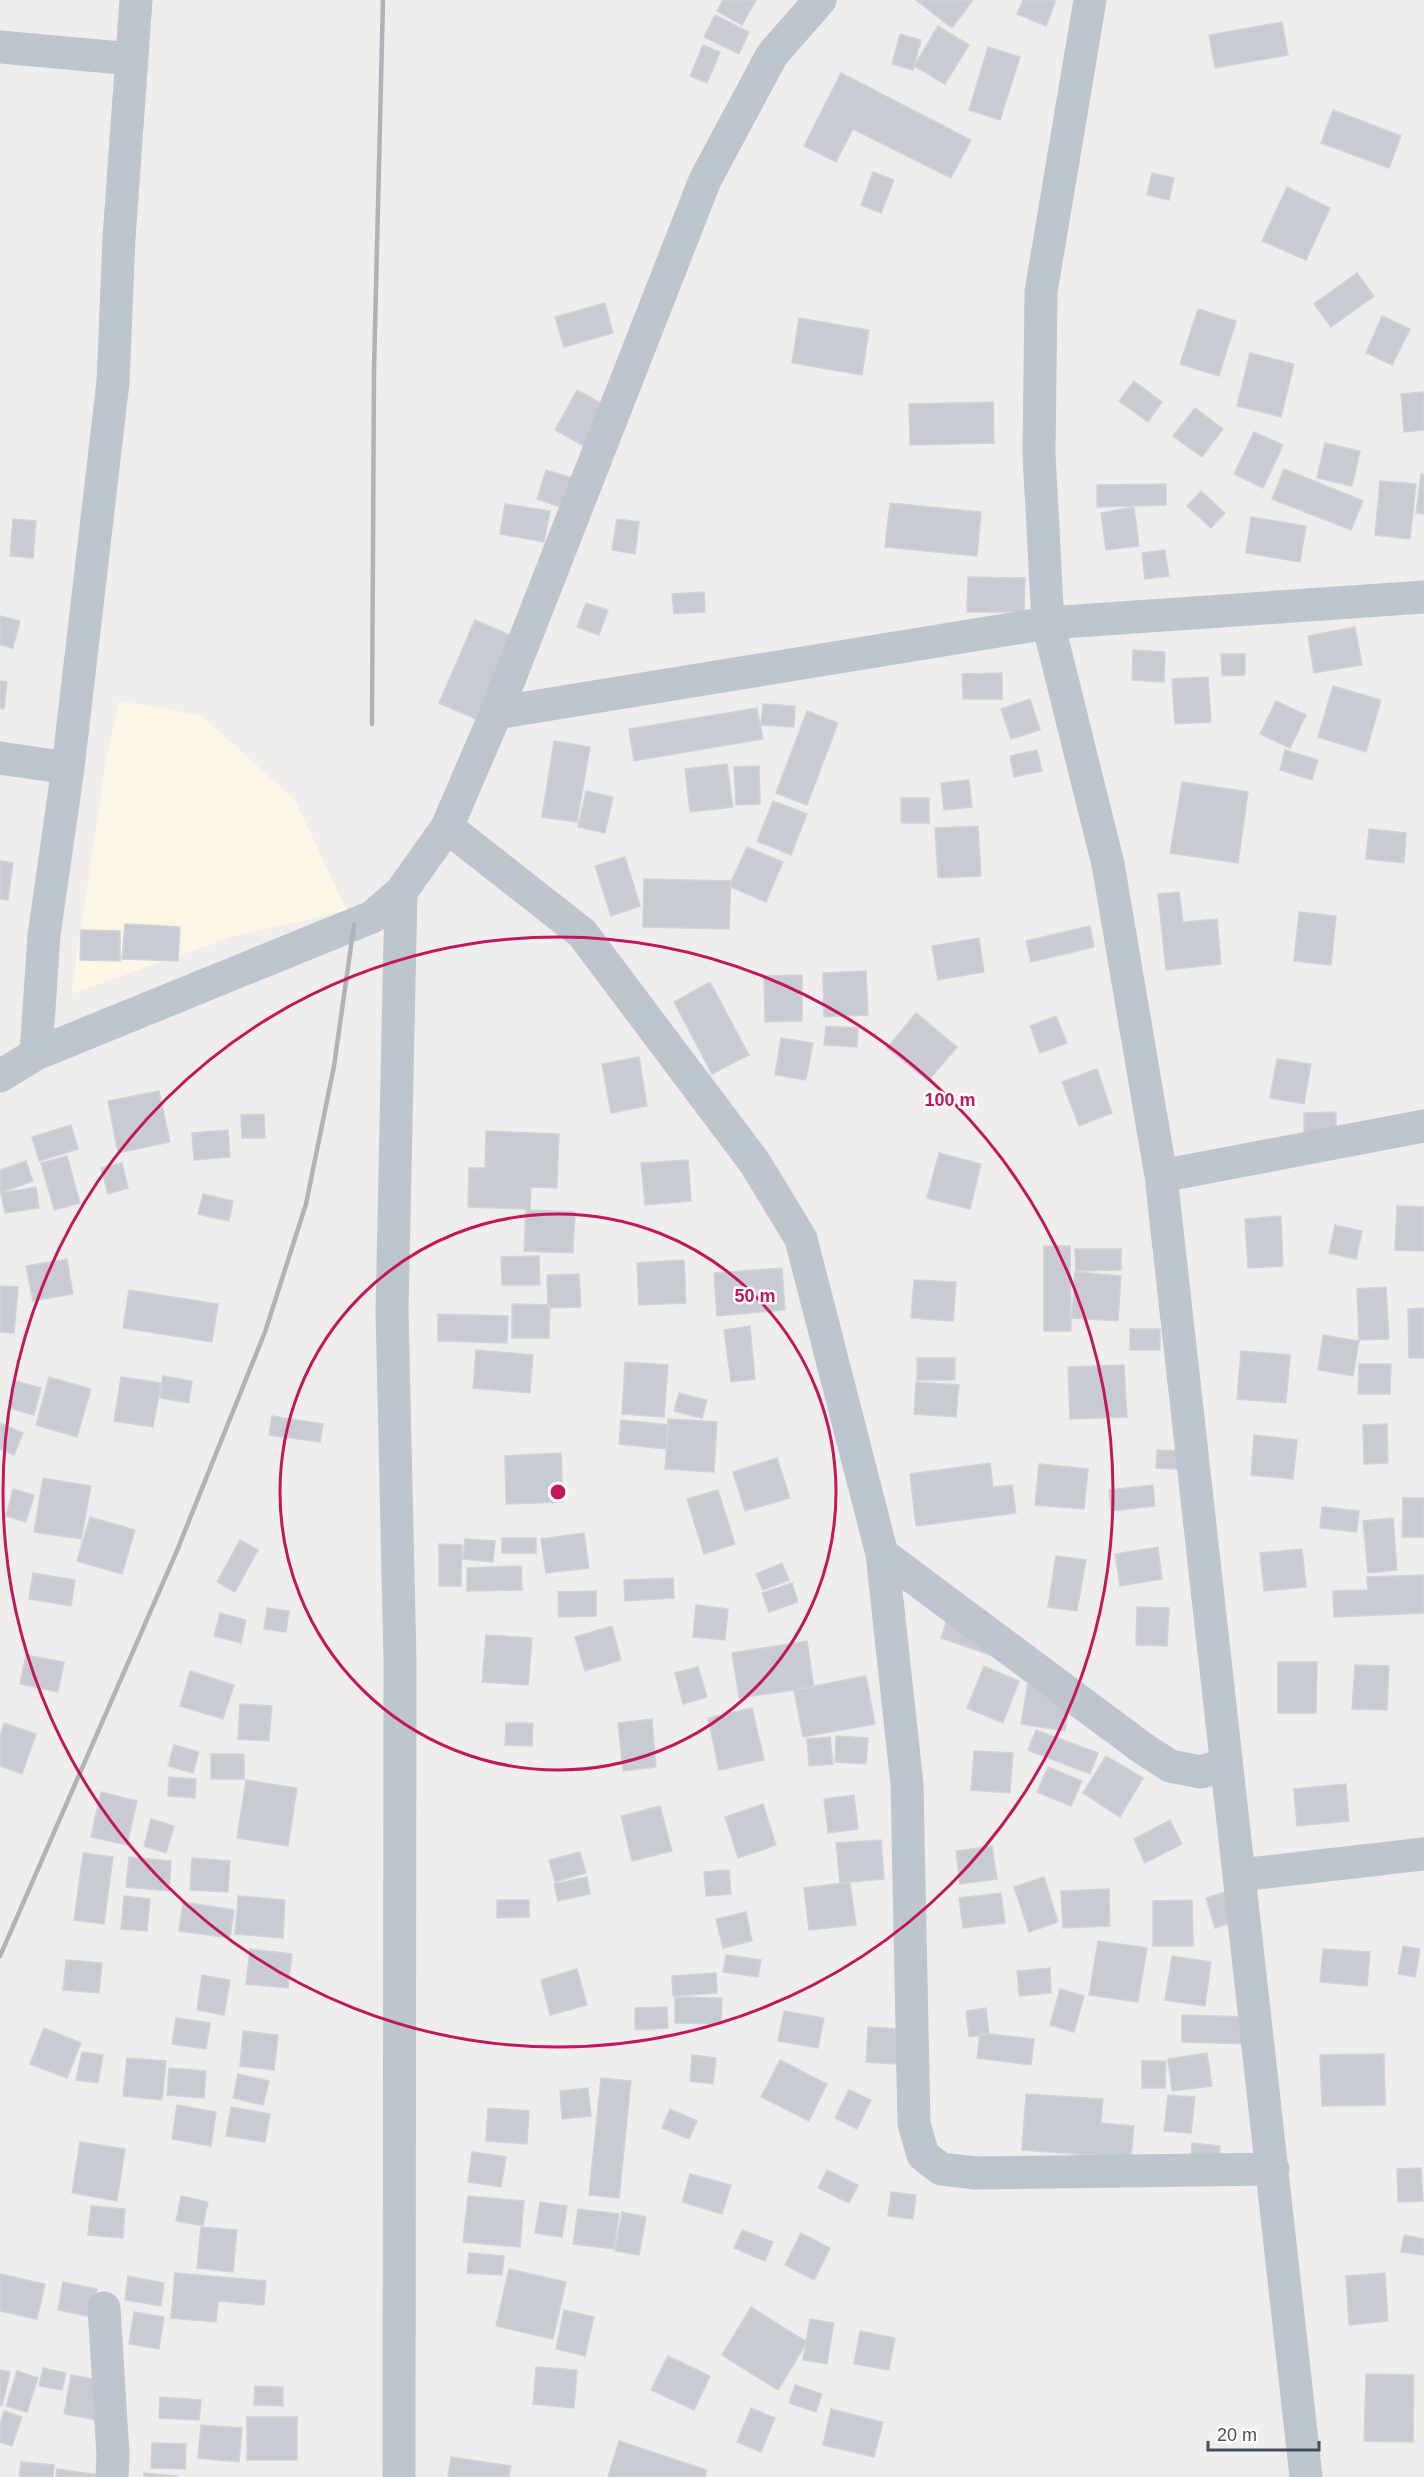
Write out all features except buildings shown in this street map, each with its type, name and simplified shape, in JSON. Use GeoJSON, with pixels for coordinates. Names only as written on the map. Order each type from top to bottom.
{"type":"FeatureCollection","features":[{"type":"Feature","properties":{"kind":"street"},"geometry":{"type":"LineString","coordinates":[[36,1054],[44,935],[68,768],[113,382],[119,238],[136,0]]}},
{"type":"Feature","properties":{"kind":"street"},"geometry":{"type":"LineString","coordinates":[[0,1077],[36,1054],[372,917],[401,892],[447,827],[496,713],[705,180],[772,55],[820,0]]}},
{"type":"Feature","properties":{"kind":"street"},"geometry":{"type":"LineString","coordinates":[[1090,0],[1041,292],[1039,454],[1048,623],[1108,864],[1161,1176],[1306,2477]]}},
{"type":"Feature","properties":{"kind":"street"},"geometry":{"type":"LineString","coordinates":[[0,47],[132,59]]}},
{"type":"Feature","properties":{"kind":"street"},"geometry":{"type":"LineString","coordinates":[[496,713],[1048,623],[1424,597]]}},
{"type":"Feature","properties":{"kind":"street"},"geometry":{"type":"LineString","coordinates":[[0,758],[68,768]]}},
{"type":"Feature","properties":{"kind":"street"},"geometry":{"type":"LineString","coordinates":[[447,827],[582,933],[755,1163],[801,1239],[882,1554],[908,1784],[914,2124],[923,2155],[941,2169],[976,2173],[1273,2169]]}},
{"type":"Feature","properties":{"kind":"street"},"geometry":{"type":"LineString","coordinates":[[399,2477],[401,2341],[400,1660],[392,1311],[401,892]]}},
{"type":"Feature","properties":{"kind":"street"},"geometry":{"type":"LineString","coordinates":[[1161,1176],[1424,1126]]}},
{"type":"Feature","properties":{"kind":"street"},"geometry":{"type":"LineString","coordinates":[[882,1554],[1140,1747],[1170,1766],[1201,1772],[1226,1764]]}},
{"type":"Feature","properties":{"kind":"street"},"geometry":{"type":"LineString","coordinates":[[1240,1875],[1424,1854]]}},
{"type":"Feature","properties":{"kind":"street"},"geometry":{"type":"LineString","coordinates":[[104,2308],[113,2455],[112,2477]]}},
{"type":"Feature","properties":{"kind":"shaded area"},"geometry":{"type":"Polygon","coordinates":[[[119,701],[201,715],[295,800],[347,911],[234,936],[71,994],[106,760],[119,701]]]}},
{"type":"Feature","properties":{"kind":"railway"},"geometry":{"type":"LineString","coordinates":[[372,724],[374,370],[383,0]]}},
{"type":"Feature","properties":{"kind":"railway"},"geometry":{"type":"LineString","coordinates":[[0,1956],[176,1553],[265,1332],[306,1204],[334,1066],[354,925]]}}]}
